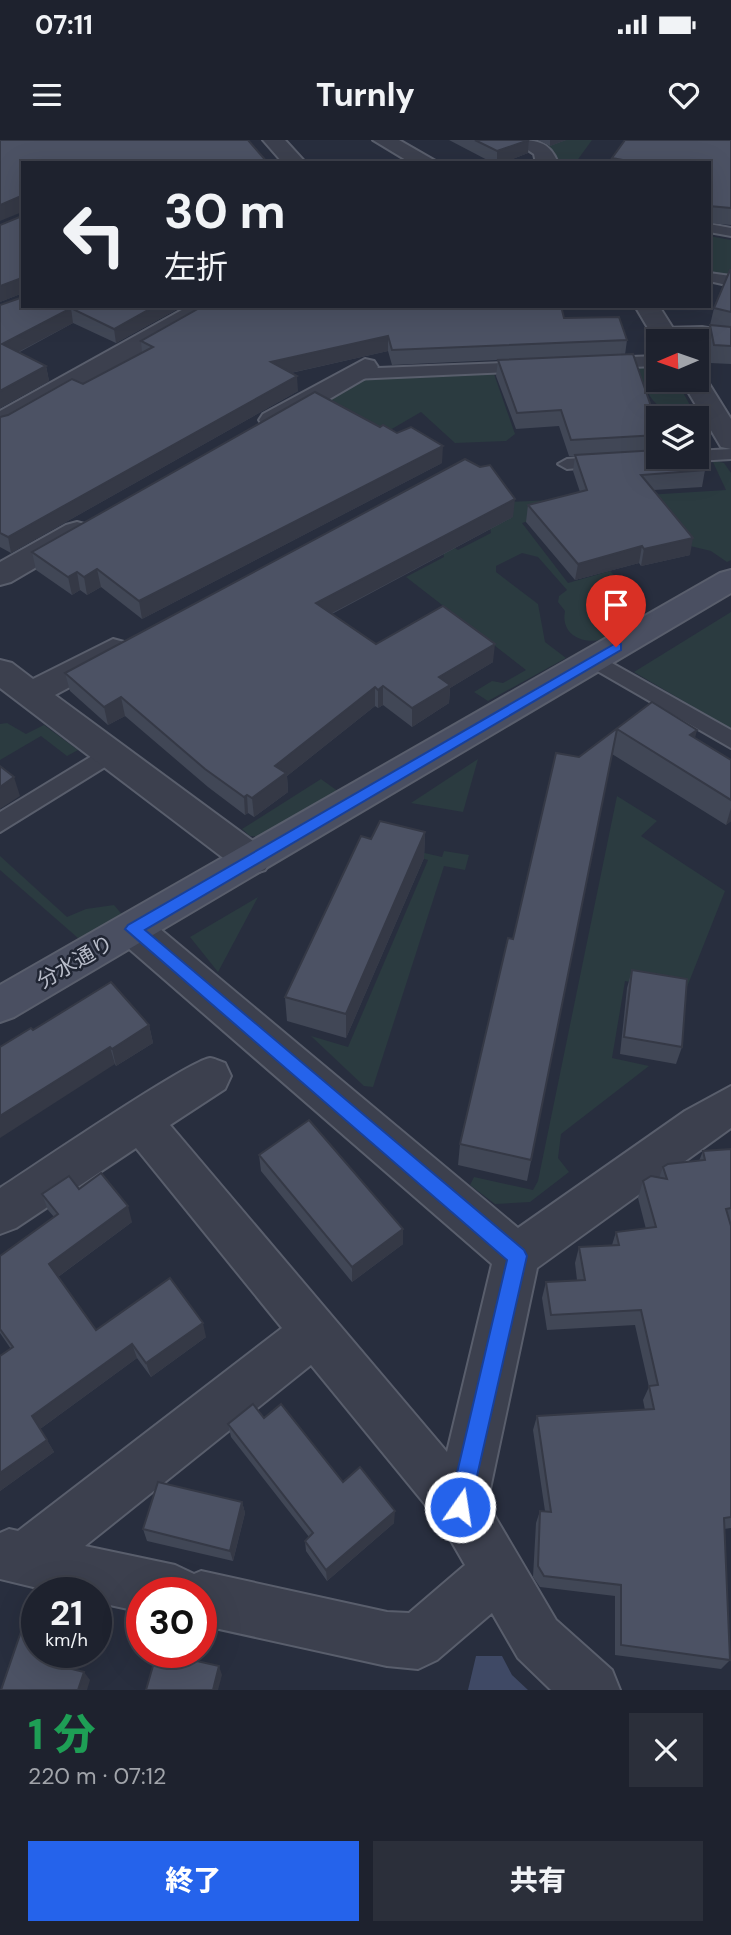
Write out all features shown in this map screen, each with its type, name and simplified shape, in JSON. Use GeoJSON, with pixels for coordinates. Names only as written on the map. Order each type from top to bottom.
{"type":"FeatureCollection","features":[{"type":"Feature","properties":{"kind":"street"},"geometry":{"type":"LineString","coordinates":[[273,140],[293,161]]}},
{"type":"Feature","properties":{"kind":"street"},"geometry":{"type":"LineString","coordinates":[[383,140],[424,161]]}},
{"type":"Feature","properties":{"kind":"street"},"geometry":{"type":"LineString","coordinates":[[523,140],[543,151],[546,161]]}},
{"type":"Feature","properties":{"kind":"street"},"geometry":{"type":"LineString","coordinates":[[0,422],[204,308]]}},
{"type":"Feature","properties":{"kind":"street"},"geometry":{"type":"LineString","coordinates":[[648,308],[661,329]]}},
{"type":"Feature","properties":{"kind":"street"},"geometry":{"type":"LineString","coordinates":[[247,434],[359,370]]}},
{"type":"Feature","properties":{"kind":"street"},"geometry":{"type":"LineString","coordinates":[[701,392],[731,441]]}},
{"type":"Feature","properties":{"kind":"street"},"geometry":{"type":"LineString","coordinates":[[0,575],[106,514]]}},
{"type":"Feature","properties":{"kind":"street","name":"分水通り"},"geometry":{"type":"LineString","coordinates":[[0,1005],[731,580]]}},
{"type":"Feature","properties":{"kind":"street"},"geometry":{"type":"LineString","coordinates":[[31,694],[141,635]]}},
{"type":"Feature","properties":{"kind":"street"},"geometry":{"type":"LineString","coordinates":[[0,671],[252,860]]}},
{"type":"Feature","properties":{"kind":"street"},"geometry":{"type":"LineString","coordinates":[[133,929],[517,1256]]}},
{"type":"Feature","properties":{"kind":"street"},"geometry":{"type":"LineString","coordinates":[[0,1213],[209,1076]]}},
{"type":"Feature","properties":{"kind":"street"},"geometry":{"type":"LineString","coordinates":[[460,1507],[517,1256],[730,1107]]}},
{"type":"Feature","properties":{"kind":"street"},"geometry":{"type":"LineString","coordinates":[[140,1121],[460,1507],[537,1639],[592,1690]]}},
{"type":"Feature","properties":{"kind":"street"},"geometry":{"type":"LineString","coordinates":[[13,1557],[315,1332]]}},
{"type":"Feature","properties":{"kind":"street"},"geometry":{"type":"LineString","coordinates":[[13,1557],[126,1581]]}},
{"type":"Feature","properties":{"kind":"street"},"geometry":{"type":"LineString","coordinates":[[217,1602],[387,1639],[418,1641],[498,1572]]}},
{"type":"Feature","properties":{"kind":"lane"},"geometry":{"type":"LineString","coordinates":[[711,228],[731,232]]}},
{"type":"Feature","properties":{"kind":"lane"},"geometry":{"type":"LineString","coordinates":[[711,277],[731,281]]}},
{"type":"Feature","properties":{"kind":"lane"},"geometry":{"type":"LineString","coordinates":[[709,333],[731,337]]}},
{"type":"Feature","properties":{"kind":"lane"},"geometry":{"type":"LineString","coordinates":[[589,364],[646,362]]}},
{"type":"Feature","properties":{"kind":"lane"},"geometry":{"type":"LineString","coordinates":[[359,370],[547,366]]}},
{"type":"Feature","properties":{"kind":"lane"},"geometry":{"type":"LineString","coordinates":[[709,455],[731,454]]}},
{"type":"Feature","properties":{"kind":"lane"},"geometry":{"type":"LineString","coordinates":[[567,464],[621,461]]}},
{"type":"Feature","properties":{"kind":"lane"},"geometry":{"type":"LineString","coordinates":[[594,660],[731,740]]}},
{"type":"Feature","properties":{"kind":"lane"},"geometry":{"type":"LineString","coordinates":[[0,823],[110,754]]}},
{"type":"Feature","properties":{"kind":"shaded area"},"geometry":{"type":"Polygon","coordinates":[[[531,140],[592,140],[577,161],[553,161],[551,152],[531,140]]]}},
{"type":"Feature","properties":{"kind":"shaded area"},"geometry":{"type":"Polygon","coordinates":[[[711,236],[731,240],[731,278],[711,274],[711,236]]]}},
{"type":"Feature","properties":{"kind":"shaded area"},"geometry":{"type":"Polygon","coordinates":[[[640,366],[646,366],[646,389],[643,382],[638,371],[640,366]]]}},
{"type":"Feature","properties":{"kind":"shaded area"},"geometry":{"type":"Polygon","coordinates":[[[494,374],[515,434],[506,441],[455,443],[421,412],[390,430],[411,443],[322,398],[355,378],[494,374]]]}},
{"type":"Feature","properties":{"kind":"shaded area"},"geometry":{"type":"Polygon","coordinates":[[[648,392],[683,392],[691,406],[659,406],[648,392]]]}},
{"type":"Feature","properties":{"kind":"shaded area"},"geometry":{"type":"Polygon","coordinates":[[[712,460],[724,463],[731,473],[731,560],[727,562],[711,551],[686,545],[646,495],[726,490],[712,460]]]}},
{"type":"Feature","properties":{"kind":"shaded area"},"geometry":{"type":"Polygon","coordinates":[[[577,499],[575,507],[522,523],[568,583],[610,571],[616,577],[616,584],[608,590],[591,592],[593,600],[615,611],[623,624],[607,638],[597,641],[577,637],[569,631],[565,623],[565,611],[558,602],[559,596],[567,590],[538,557],[522,553],[496,566],[496,572],[538,604],[545,642],[566,658],[488,701],[474,692],[492,681],[503,683],[526,670],[406,577],[444,557],[443,552],[416,523],[458,550],[491,533],[490,527],[506,502],[577,499]]]}},
{"type":"Feature","properties":{"kind":"shaded area"},"geometry":{"type":"Polygon","coordinates":[[[731,612],[731,729],[634,672],[731,612]]]}},
{"type":"Feature","properties":{"kind":"shaded area"},"geometry":{"type":"Polygon","coordinates":[[[7,723],[26,734],[44,725],[78,750],[67,756],[41,736],[0,760],[0,724],[7,723]]]}},
{"type":"Feature","properties":{"kind":"shaded area"},"geometry":{"type":"Polygon","coordinates":[[[478,759],[463,812],[411,803],[478,759]]]}},
{"type":"Feature","properties":{"kind":"shaded area"},"geometry":{"type":"Polygon","coordinates":[[[321,779],[339,792],[260,837],[250,836],[242,829],[321,779]]]}},
{"type":"Feature","properties":{"kind":"shaded area"},"geometry":{"type":"Polygon","coordinates":[[[617,796],[657,821],[641,836],[725,891],[685,992],[625,981],[612,1058],[649,1066],[561,1134],[558,1158],[569,1172],[530,1202],[495,1204],[470,1185],[474,1177],[533,1190],[538,1181],[617,796]]]}},
{"type":"Feature","properties":{"kind":"shaded area"},"geometry":{"type":"Polygon","coordinates":[[[394,846],[442,857],[444,851],[469,855],[465,870],[444,866],[373,1087],[364,1086],[311,1036],[348,1047],[428,860],[390,849],[394,846]]]}},
{"type":"Feature","properties":{"kind":"shaded area"},"geometry":{"type":"Polygon","coordinates":[[[0,856],[67,917],[86,909],[114,905],[124,917],[89,937],[78,938],[0,870],[0,856]]]}},
{"type":"Feature","properties":{"kind":"shaded area"},"geometry":{"type":"Polygon","coordinates":[[[258,897],[218,972],[190,937],[258,897]]]}},
{"type":"Feature","properties":{"kind":"water"},"geometry":{"type":"Polygon","coordinates":[[[476,1656],[502,1656],[512,1675],[528,1690],[468,1690],[476,1656]]]}},
{"type":"Feature","properties":{"kind":"building"},"geometry":{"type":"Polygon","coordinates":[[[0,140],[248,140],[266,161],[21,161],[21,198],[0,205],[0,140]]]}},
{"type":"Feature","properties":{"kind":"building"},"geometry":{"type":"Polygon","coordinates":[[[475,140],[529,140],[497,151],[475,140]]]}},
{"type":"Feature","properties":{"kind":"building"},"geometry":{"type":"Polygon","coordinates":[[[625,140],[731,140],[731,208],[711,206],[711,161],[628,161],[612,158],[625,140]]]}},
{"type":"Feature","properties":{"kind":"building"},"geometry":{"type":"Polygon","coordinates":[[[21,216],[21,278],[0,286],[0,225],[21,216]]]}},
{"type":"Feature","properties":{"kind":"building"},"geometry":{"type":"Polygon","coordinates":[[[731,270],[731,312],[714,308],[731,270]]]}},
{"type":"Feature","properties":{"kind":"building"},"geometry":{"type":"Polygon","coordinates":[[[21,298],[21,308],[71,308],[2,344],[46,366],[0,391],[0,305],[21,298]]]}},
{"type":"Feature","properties":{"kind":"building"},"geometry":{"type":"Polygon","coordinates":[[[71,308],[151,308],[114,329],[71,308]]]}},
{"type":"Feature","properties":{"kind":"building"},"geometry":{"type":"Polygon","coordinates":[[[199,308],[562,308],[564,318],[619,317],[627,340],[392,350],[388,336],[271,362],[297,376],[8,537],[0,533],[0,417],[72,379],[83,384],[153,347],[141,341],[199,308]]]}},
{"type":"Feature","properties":{"kind":"building"},"geometry":{"type":"Polygon","coordinates":[[[710,325],[731,327],[731,346],[714,345],[710,325]]]}},
{"type":"Feature","properties":{"kind":"building"},"geometry":{"type":"Polygon","coordinates":[[[633,354],[651,406],[646,406],[646,436],[571,440],[561,410],[517,413],[498,360],[633,354]]]}},
{"type":"Feature","properties":{"kind":"building"},"geometry":{"type":"Polygon","coordinates":[[[315,392],[380,427],[383,425],[397,433],[411,427],[443,446],[139,601],[97,569],[84,577],[77,572],[68,577],[32,552],[315,392]]]}},
{"type":"Feature","properties":{"kind":"building"},"geometry":{"type":"Polygon","coordinates":[[[646,451],[646,469],[705,469],[641,475],[693,538],[644,549],[642,546],[578,564],[528,505],[587,490],[575,455],[646,451]]]}},
{"type":"Feature","properties":{"kind":"building"},"geometry":{"type":"Polygon","coordinates":[[[465,459],[480,467],[490,465],[515,499],[316,603],[376,644],[443,606],[495,644],[439,677],[450,685],[412,708],[383,686],[378,690],[375,687],[275,766],[286,773],[252,798],[247,795],[244,797],[205,769],[121,697],[104,707],[65,673],[465,459]]]}},
{"type":"Feature","properties":{"kind":"building"},"geometry":{"type":"Polygon","coordinates":[[[652,702],[697,730],[690,735],[731,760],[731,800],[617,729],[531,1160],[460,1144],[508,938],[513,939],[556,753],[579,757],[652,702]]]}},
{"type":"Feature","properties":{"kind":"building"},"geometry":{"type":"Polygon","coordinates":[[[0,766],[14,777],[0,787],[0,766]]]}},
{"type":"Feature","properties":{"kind":"building"},"geometry":{"type":"Polygon","coordinates":[[[380,821],[425,832],[346,1014],[285,997],[361,836],[371,839],[380,821]]]}},
{"type":"Feature","properties":{"kind":"building"},"geometry":{"type":"Polygon","coordinates":[[[632,970],[687,979],[682,1047],[624,1037],[632,970]]]}},
{"type":"Feature","properties":{"kind":"building"},"geometry":{"type":"Polygon","coordinates":[[[111,982],[149,1025],[0,1116],[0,1047],[111,982]]]}},
{"type":"Feature","properties":{"kind":"building"},"geometry":{"type":"Polygon","coordinates":[[[309,1120],[403,1229],[352,1267],[259,1155],[309,1120]]]}},
{"type":"Feature","properties":{"kind":"building"},"geometry":{"type":"Polygon","coordinates":[[[731,1149],[731,1208],[726,1209],[731,1226],[731,1517],[724,1518],[730,1660],[621,1645],[621,1585],[544,1576],[538,1566],[540,1511],[551,1512],[537,1416],[654,1409],[649,1386],[658,1385],[641,1310],[551,1315],[546,1282],[585,1280],[579,1247],[619,1245],[616,1232],[656,1227],[643,1181],[651,1176],[667,1179],[663,1167],[668,1164],[705,1160],[703,1151],[731,1149]]]}},
{"type":"Feature","properties":{"kind":"building"},"geometry":{"type":"Polygon","coordinates":[[[101,1173],[128,1206],[49,1264],[96,1330],[170,1278],[203,1323],[146,1363],[132,1344],[32,1416],[47,1440],[0,1473],[0,1356],[13,1347],[0,1329],[0,1256],[58,1214],[42,1194],[69,1176],[79,1189],[101,1173]]]}},
{"type":"Feature","properties":{"kind":"building"},"geometry":{"type":"Polygon","coordinates":[[[253,1404],[264,1418],[281,1404],[343,1482],[360,1467],[395,1511],[326,1570],[305,1541],[313,1533],[228,1424],[253,1404]]]}},
{"type":"Feature","properties":{"kind":"building"},"geometry":{"type":"Polygon","coordinates":[[[158,1482],[242,1502],[230,1551],[143,1529],[158,1482]]]}},
{"type":"Feature","properties":{"kind":"building"},"geometry":{"type":"Polygon","coordinates":[[[21,1632],[21,1668],[68,1668],[84,1672],[78,1690],[1,1690],[21,1632]]]}},
{"type":"Feature","properties":{"kind":"building"},"geometry":{"type":"Polygon","coordinates":[[[219,1666],[213,1690],[146,1690],[152,1668],[219,1666]]]}},
{"type":"Feature","properties":{"kind":"route"},"geometry":{"type":"LineString","coordinates":[[460,1507],[517,1256],[133,929],[616,647]]}}]}
